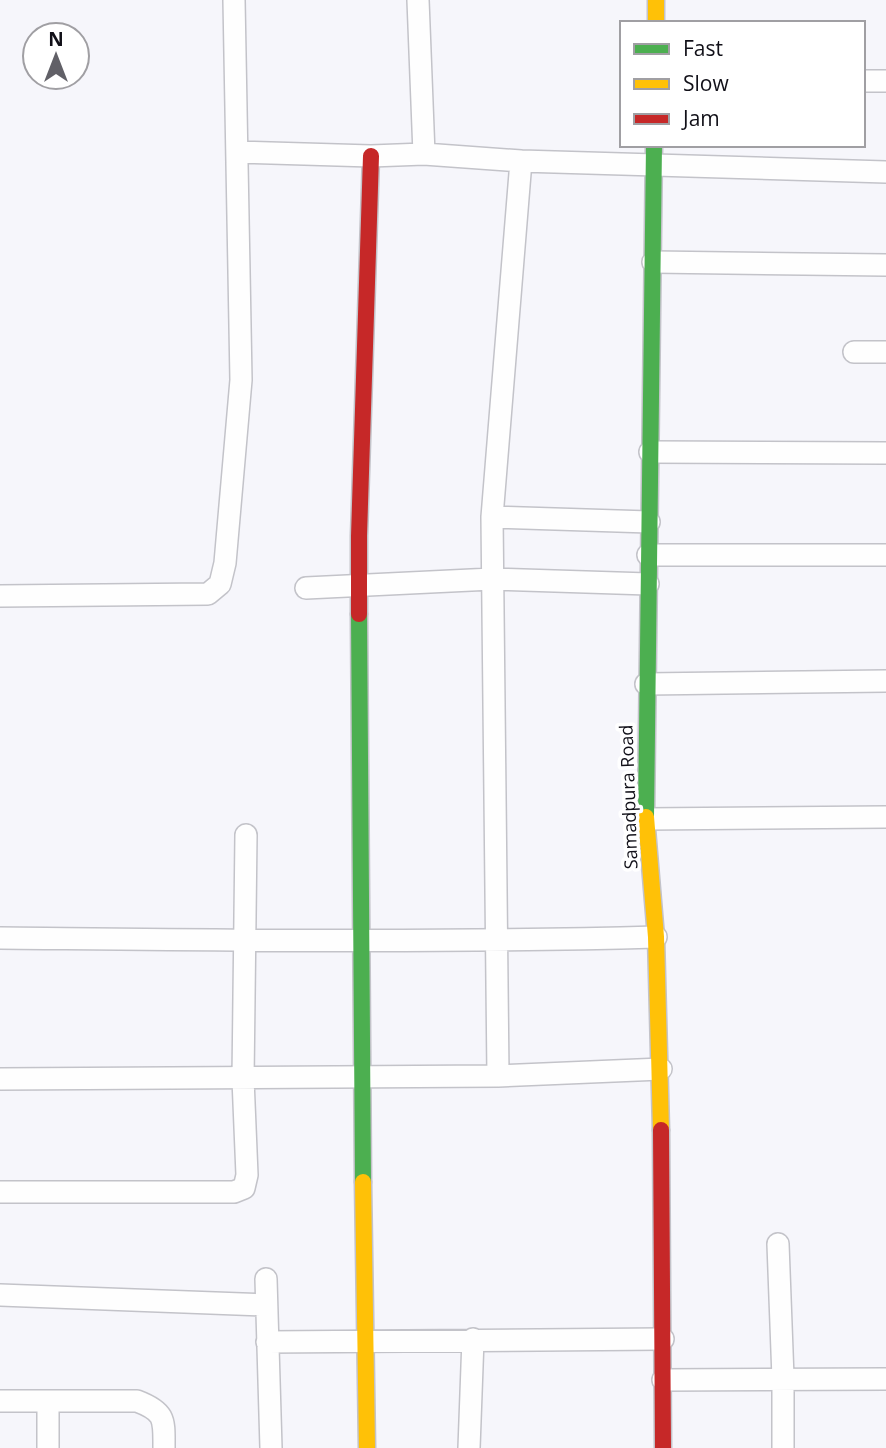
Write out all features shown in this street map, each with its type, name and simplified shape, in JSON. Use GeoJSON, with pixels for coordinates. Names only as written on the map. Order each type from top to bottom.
{"type":"FeatureCollection","features":[{"type":"Feature","properties":{"kind":"street"},"geometry":{"type":"LineString","coordinates":[[0,596],[208,594],[220,584],[225,563],[242,380],[234,0]]}},
{"type":"Feature","properties":{"kind":"street"},"geometry":{"type":"LineString","coordinates":[[418,0],[424,154]]}},
{"type":"Feature","properties":{"kind":"street"},"geometry":{"type":"LineString","coordinates":[[656,0],[656,21]]}},
{"type":"Feature","properties":{"kind":"street"},"geometry":{"type":"LineString","coordinates":[[865,81],[886,80]]}},
{"type":"Feature","properties":{"kind":"street"},"geometry":{"type":"LineString","coordinates":[[237,152],[371,156],[424,154],[521,161],[654,155],[886,172]]}},
{"type":"Feature","properties":{"kind":"street","name":"Samadpura Road"},"geometry":{"type":"LineString","coordinates":[[654,155],[646,819],[656,937],[661,1069],[663,1448]]}},
{"type":"Feature","properties":{"kind":"street"},"geometry":{"type":"LineString","coordinates":[[367,1448],[361,1077],[359,536],[371,156]]}},
{"type":"Feature","properties":{"kind":"street"},"geometry":{"type":"LineString","coordinates":[[498,1076],[492,517],[521,161]]}},
{"type":"Feature","properties":{"kind":"street"},"geometry":{"type":"LineString","coordinates":[[653,262],[886,265]]}},
{"type":"Feature","properties":{"kind":"street"},"geometry":{"type":"LineString","coordinates":[[854,352],[886,352]]}},
{"type":"Feature","properties":{"kind":"street"},"geometry":{"type":"LineString","coordinates":[[650,452],[886,453]]}},
{"type":"Feature","properties":{"kind":"street"},"geometry":{"type":"LineString","coordinates":[[492,517],[649,523]]}},
{"type":"Feature","properties":{"kind":"street"},"geometry":{"type":"LineString","coordinates":[[649,555],[886,555]]}},
{"type":"Feature","properties":{"kind":"street"},"geometry":{"type":"LineString","coordinates":[[306,588],[492,579],[648,584]]}},
{"type":"Feature","properties":{"kind":"street"},"geometry":{"type":"LineString","coordinates":[[646,684],[886,681]]}},
{"type":"Feature","properties":{"kind":"street"},"geometry":{"type":"LineString","coordinates":[[646,819],[886,817]]}},
{"type":"Feature","properties":{"kind":"street"},"geometry":{"type":"LineString","coordinates":[[0,1192],[234,1192],[244,1188],[247,1175],[243,1079],[246,835]]}},
{"type":"Feature","properties":{"kind":"street"},"geometry":{"type":"LineString","coordinates":[[0,938],[361,942],[656,937]]}},
{"type":"Feature","properties":{"kind":"street"},"geometry":{"type":"LineString","coordinates":[[0,1079],[498,1076],[661,1069]]}},
{"type":"Feature","properties":{"kind":"street"},"geometry":{"type":"LineString","coordinates":[[778,1244],[783,1448]]}},
{"type":"Feature","properties":{"kind":"street"},"geometry":{"type":"LineString","coordinates":[[266,1279],[271,1448]]}},
{"type":"Feature","properties":{"kind":"street"},"geometry":{"type":"LineString","coordinates":[[0,1295],[266,1305]]}},
{"type":"Feature","properties":{"kind":"street"},"geometry":{"type":"LineString","coordinates":[[468,1448],[473,1339]]}},
{"type":"Feature","properties":{"kind":"street"},"geometry":{"type":"LineString","coordinates":[[267,1342],[663,1339]]}},
{"type":"Feature","properties":{"kind":"street"},"geometry":{"type":"LineString","coordinates":[[663,1380],[886,1379]]}},
{"type":"Feature","properties":{"kind":"street"},"geometry":{"type":"LineString","coordinates":[[0,1401],[137,1401],[154,1408],[164,1423],[164,1448]]}},
{"type":"Feature","properties":{"kind":"street"},"geometry":{"type":"LineString","coordinates":[[48,1401],[48,1448]]}},
{"type":"Feature","properties":{"kind":"traffic: fast"},"geometry":{"type":"LineString","coordinates":[[646,817],[654,147]]}},
{"type":"Feature","properties":{"kind":"traffic: fast"},"geometry":{"type":"LineString","coordinates":[[359,614],[363,1182]]}},
{"type":"Feature","properties":{"kind":"traffic: slow"},"geometry":{"type":"LineString","coordinates":[[656,0],[656,21]]}},
{"type":"Feature","properties":{"kind":"traffic: slow"},"geometry":{"type":"LineString","coordinates":[[646,817],[656,937],[661,1130]]}},
{"type":"Feature","properties":{"kind":"traffic: slow"},"geometry":{"type":"LineString","coordinates":[[363,1182],[367,1448]]}},
{"type":"Feature","properties":{"kind":"traffic: jam"},"geometry":{"type":"LineString","coordinates":[[359,614],[371,156]]}},
{"type":"Feature","properties":{"kind":"traffic: jam"},"geometry":{"type":"LineString","coordinates":[[661,1130],[663,1448]]}}]}
